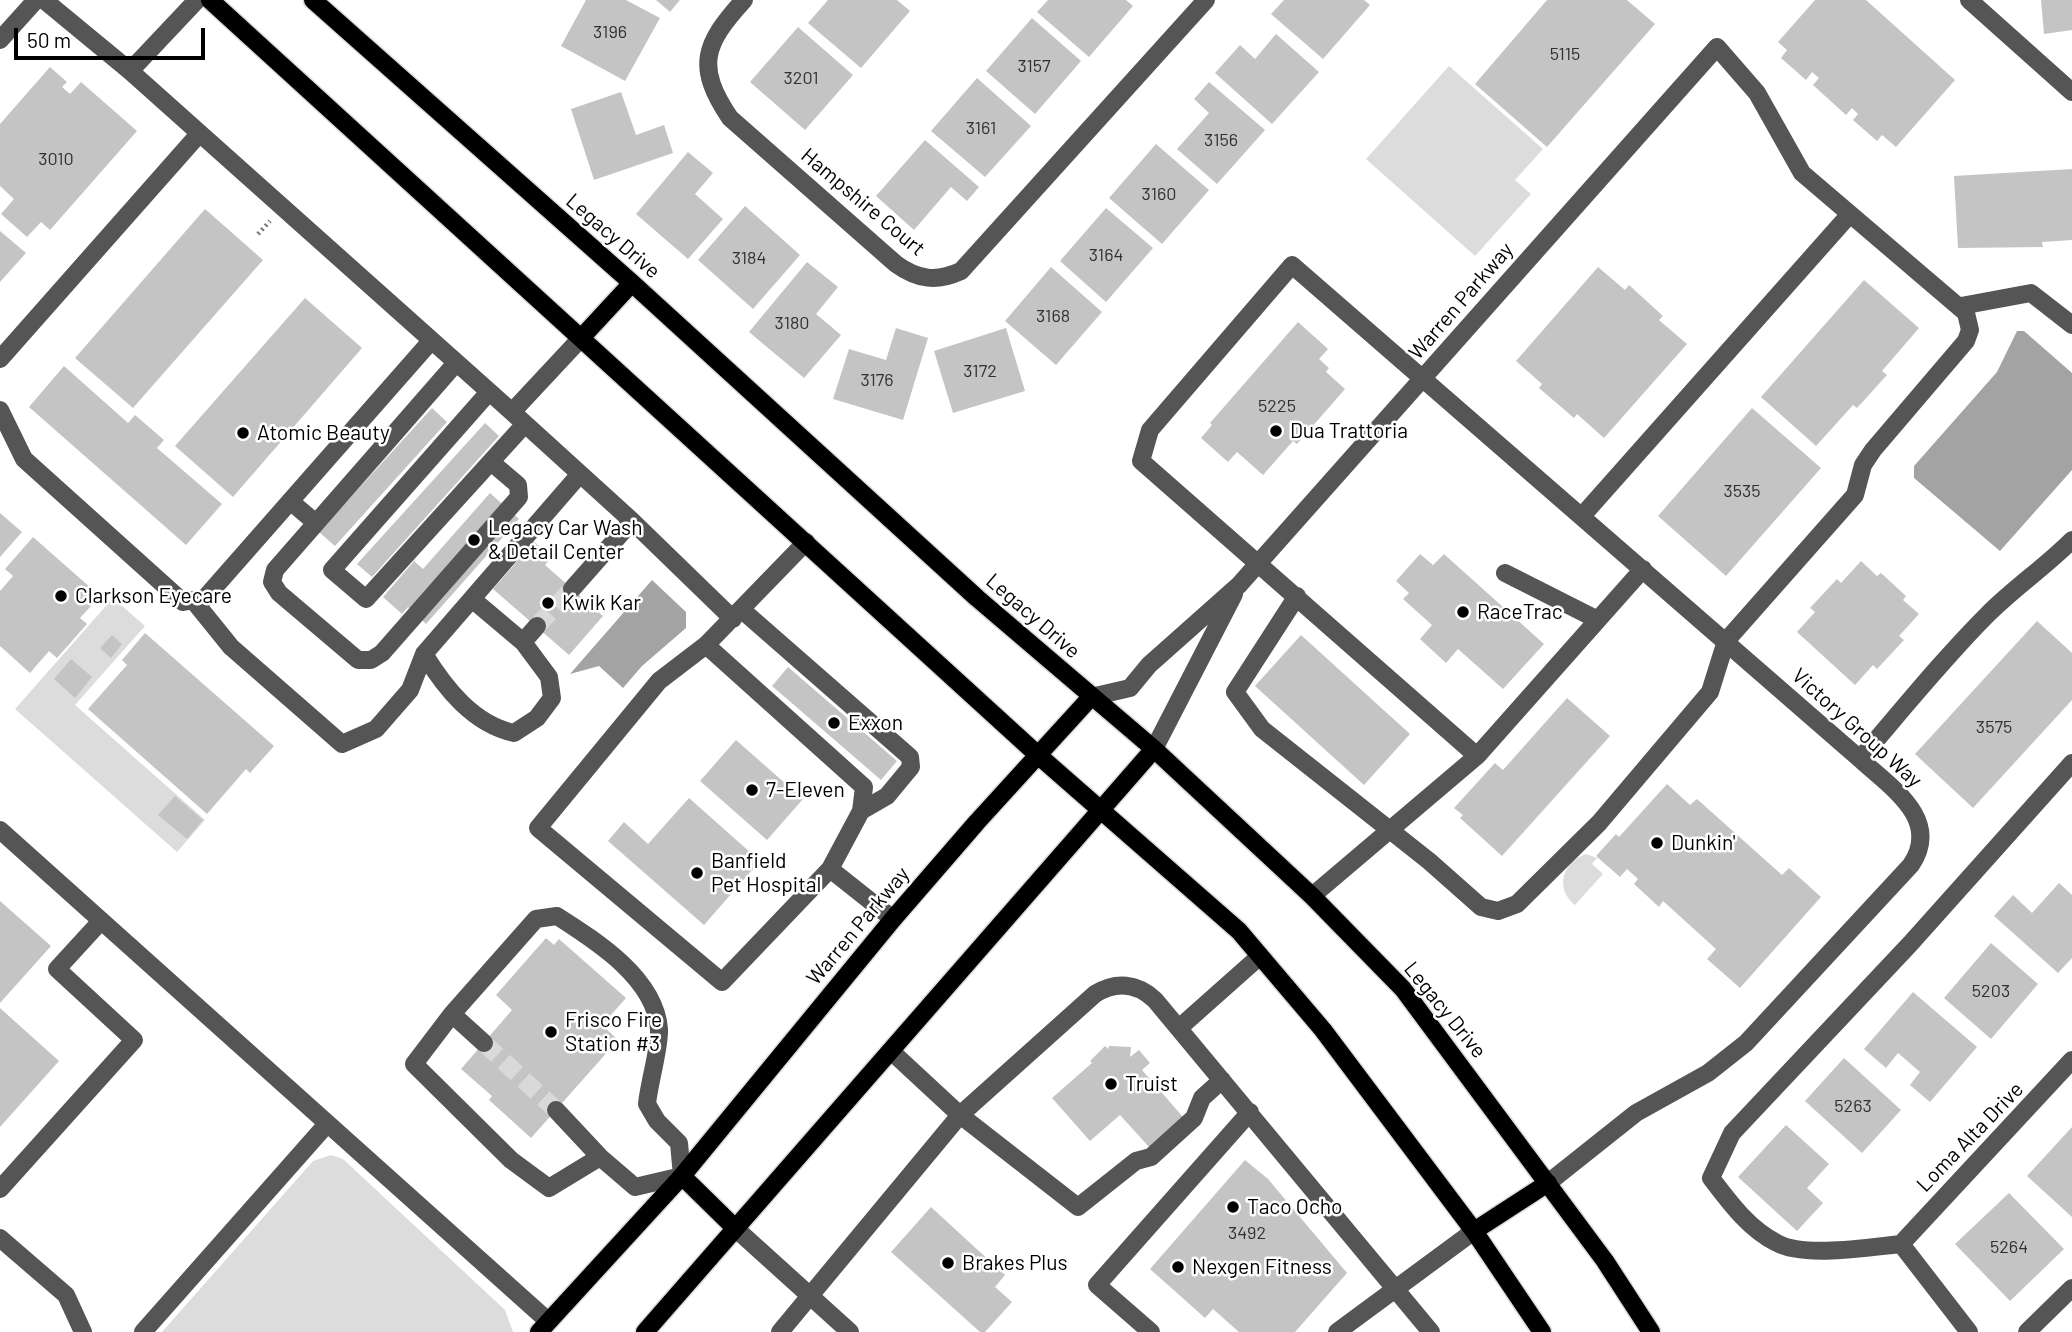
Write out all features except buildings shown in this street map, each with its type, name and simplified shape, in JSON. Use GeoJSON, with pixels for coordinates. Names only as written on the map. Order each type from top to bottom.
{"type":"FeatureCollection","features":[{"type":"Feature","properties":{"kind":"main road"},"geometry":{"type":"LineString","coordinates":[[210,0],[1039,756],[1238,931],[1323,1030],[1474,1231],[1542,1332]]}},
{"type":"Feature","properties":{"kind":"main road","name":"Legacy Drive"},"geometry":{"type":"LineString","coordinates":[[313,0],[632,283],[977,598],[1154,749],[1312,896],[1403,989],[1548,1183],[1651,1332]]}},
{"type":"Feature","properties":{"kind":"main road"},"geometry":{"type":"LineString","coordinates":[[582,337],[632,283]]}},
{"type":"Feature","properties":{"kind":"main road","name":"Warren Parkway"},"geometry":{"type":"LineString","coordinates":[[544,1327],[682,1176],[893,919],[1091,697]]}},
{"type":"Feature","properties":{"kind":"main road","name":"Warren Parkway"},"geometry":{"type":"LineString","coordinates":[[645,1332],[1154,749]]}},
{"type":"Feature","properties":{"kind":"main road"},"geometry":{"type":"LineString","coordinates":[[682,1176],[734,1228]]}},
{"type":"Feature","properties":{"kind":"main road"},"geometry":{"type":"LineString","coordinates":[[1474,1231],[1548,1183]]}},
{"type":"Feature","properties":{"kind":"street"},"geometry":{"type":"LineString","coordinates":[[0,40],[36,0]]}},
{"type":"Feature","properties":{"kind":"street"},"geometry":{"type":"LineString","coordinates":[[44,0],[130,71],[738,615],[910,757],[911,767],[887,796],[861,811]]}},
{"type":"Feature","properties":{"kind":"street"},"geometry":{"type":"LineString","coordinates":[[130,71],[197,0]]}},
{"type":"Feature","properties":{"kind":"street","name":"Hampshire Court"},"geometry":{"type":"LineString","coordinates":[[744,0],[717,30],[711,47],[709,80],[730,118],[896,264],[909,274],[932,280],[944,279],[961,271],[1206,0]]}},
{"type":"Feature","properties":{"kind":"street"},"geometry":{"type":"LineString","coordinates":[[1969,0],[2072,92]]}},
{"type":"Feature","properties":{"kind":"street","name":"Warren Parkway"},"geometry":{"type":"LineString","coordinates":[[1091,697],[1130,688],[1149,665],[1239,585],[1717,47],[1758,93],[1802,173],[1850,214]]}},
{"type":"Feature","properties":{"kind":"street"},"geometry":{"type":"LineString","coordinates":[[0,359],[199,134]]}},
{"type":"Feature","properties":{"kind":"street"},"geometry":{"type":"LineString","coordinates":[[1297,596],[1235,692],[1262,729],[1392,831],[1481,907],[1498,911],[1517,904],[1599,823],[1710,692],[1726,641],[1855,495],[1863,465],[1873,450],[1966,341],[1969,322],[1961,306],[1850,214],[1582,516]]}},
{"type":"Feature","properties":{"kind":"street","name":"Victory Group Way"},"geometry":{"type":"LineString","coordinates":[[1258,562],[1141,461],[1150,430],[1292,265],[1726,641],[1860,759],[1916,814],[1921,829],[1920,844],[1910,865],[1746,1043],[1708,1073],[1636,1113],[1548,1183]]}},
{"type":"Feature","properties":{"kind":"street"},"geometry":{"type":"LineString","coordinates":[[1961,306],[2031,293],[2072,324]]}},
{"type":"Feature","properties":{"kind":"street"},"geometry":{"type":"LineString","coordinates":[[489,392],[332,570],[366,599],[491,462],[519,418],[582,337]]}},
{"type":"Feature","properties":{"kind":"street"},"geometry":{"type":"LineString","coordinates":[[0,410],[24,459],[183,602],[205,598],[431,341]]}},
{"type":"Feature","properties":{"kind":"street"},"geometry":{"type":"LineString","coordinates":[[456,363],[275,570],[272,582],[279,593],[358,660],[371,660],[390,643],[519,497],[518,485],[491,462]]}},
{"type":"Feature","properties":{"kind":"street"},"geometry":{"type":"LineString","coordinates":[[193,600],[231,647],[342,744],[376,729],[410,690],[424,653],[580,474]]}},
{"type":"Feature","properties":{"kind":"street"},"geometry":{"type":"LineString","coordinates":[[290,501],[316,523]]}},
{"type":"Feature","properties":{"kind":"street"},"geometry":{"type":"LineString","coordinates":[[572,589],[632,521]]}},
{"type":"Feature","properties":{"kind":"street"},"geometry":{"type":"LineString","coordinates":[[1860,759],[1986,615],[2016,586],[2043,569],[2072,540]]}},
{"type":"Feature","properties":{"kind":"street"},"geometry":{"type":"LineString","coordinates":[[706,645],[864,787],[861,811],[830,869],[722,982],[538,828],[659,681],[706,645],[738,615],[806,542]]}},
{"type":"Feature","properties":{"kind":"street"},"geometry":{"type":"LineString","coordinates":[[1258,562],[1477,756]]}},
{"type":"Feature","properties":{"kind":"street"},"geometry":{"type":"LineString","coordinates":[[1312,896],[1392,831],[1477,756],[1643,569]]}},
{"type":"Feature","properties":{"kind":"street"},"geometry":{"type":"LineString","coordinates":[[1505,573],[1598,621]]}},
{"type":"Feature","properties":{"kind":"street","name":"Warren Parkway"},"geometry":{"type":"LineString","coordinates":[[1154,749],[1239,585]]}},
{"type":"Feature","properties":{"kind":"street"},"geometry":{"type":"LineString","coordinates":[[424,653],[445,688],[493,729],[514,733],[537,718],[552,698],[549,677],[523,642],[472,599]]}},
{"type":"Feature","properties":{"kind":"street"},"geometry":{"type":"LineString","coordinates":[[523,642],[537,626]]}},
{"type":"Feature","properties":{"kind":"street"},"geometry":{"type":"LineString","coordinates":[[1969,1332],[1901,1244],[1827,1251],[1778,1244],[1738,1214],[1711,1178],[1732,1133],[1910,944],[2072,764]]}},
{"type":"Feature","properties":{"kind":"street"},"geometry":{"type":"LineString","coordinates":[[0,830],[327,1124],[544,1327]]}},
{"type":"Feature","properties":{"kind":"street"},"geometry":{"type":"LineString","coordinates":[[830,869],[893,919]]}},
{"type":"Feature","properties":{"kind":"street"},"geometry":{"type":"LineString","coordinates":[[556,1110],[600,1157],[635,1187],[682,1176],[679,1143],[657,1121],[647,1104],[659,1031],[653,1003],[629,972],[591,938],[557,916],[536,919],[452,1014],[414,1064],[511,1160],[549,1188],[600,1157]]}},
{"type":"Feature","properties":{"kind":"street"},"geometry":{"type":"LineString","coordinates":[[0,1189],[134,1040],[57,969],[101,921]]}},
{"type":"Feature","properties":{"kind":"street"},"geometry":{"type":"LineString","coordinates":[[1179,1028],[1259,956]]}},
{"type":"Feature","properties":{"kind":"street"},"geometry":{"type":"LineString","coordinates":[[780,1332],[960,1115],[1090,998],[1109,987],[1125,985],[1146,992],[1179,1028],[1397,1287],[1431,1332]]}},
{"type":"Feature","properties":{"kind":"street"},"geometry":{"type":"LineString","coordinates":[[452,1014],[484,1043]]}},
{"type":"Feature","properties":{"kind":"street"},"geometry":{"type":"LineString","coordinates":[[892,1052],[960,1115],[1078,1207],[1136,1161],[1152,1157],[1194,1118],[1202,1098],[1222,1080]]}},
{"type":"Feature","properties":{"kind":"street","name":"Loma Alta Drive"},"geometry":{"type":"LineString","coordinates":[[1901,1244],[2072,1060]]}},
{"type":"Feature","properties":{"kind":"street"},"geometry":{"type":"LineString","coordinates":[[1151,1332],[1097,1285],[1250,1112]]}},
{"type":"Feature","properties":{"kind":"street"},"geometry":{"type":"LineString","coordinates":[[143,1332],[327,1124]]}},
{"type":"Feature","properties":{"kind":"street"},"geometry":{"type":"LineString","coordinates":[[734,1228],[850,1332]]}},
{"type":"Feature","properties":{"kind":"street"},"geometry":{"type":"LineString","coordinates":[[1337,1332],[1474,1231]]}},
{"type":"Feature","properties":{"kind":"street"},"geometry":{"type":"LineString","coordinates":[[0,1238],[66,1295],[83,1332]]}},
{"type":"Feature","properties":{"kind":"street"},"geometry":{"type":"LineString","coordinates":[[2027,1332],[2072,1288]]}},
{"type":"Feature","properties":{"kind":"path"},"geometry":{"type":"LineString","coordinates":[[258,234],[272,218]]}},
{"type":"Feature","properties":{"kind":"shaded area"},"geometry":{"type":"Polygon","coordinates":[[[1449,66],[1543,149],[1515,180],[1531,194],[1475,256],[1366,159],[1449,66]]]}},
{"type":"Feature","properties":{"kind":"shaded area"},"geometry":{"type":"Polygon","coordinates":[[[2017,331],[2024,331],[2072,373],[2072,470],[2000,551],[1914,478],[1914,466],[1997,372],[2017,331]]]}},
{"type":"Feature","properties":{"kind":"shaded area"},"geometry":{"type":"Polygon","coordinates":[[[652,580],[686,612],[686,628],[642,666],[623,688],[599,666],[570,674],[652,580]]]}},
{"type":"Feature","properties":{"kind":"shaded area"},"geometry":{"type":"Polygon","coordinates":[[[113,598],[145,626],[75,705],[205,820],[177,852],[15,709],[113,598]]]}},
{"type":"Feature","properties":{"kind":"shaded area"},"geometry":{"type":"Polygon","coordinates":[[[1586,854],[1597,858],[1592,864],[1603,874],[1575,905],[1565,891],[1564,876],[1572,863],[1586,854]]]}},
{"type":"Feature","properties":{"kind":"shaded area"},"geometry":{"type":"Polygon","coordinates":[[[331,1155],[343,1159],[505,1310],[513,1332],[162,1332],[313,1161],[331,1155]]]}},
{"type":"Feature","properties":{"kind":"tunnel"},"geometry":{"type":"LineString","coordinates":[[537,626],[572,589]]}},
{"type":"Feature","properties":{"kind":"tunnel"},"geometry":{"type":"LineString","coordinates":[[484,1043],[556,1110]]}},
{"type":"Feature","properties":{"kind":"place","name":"Dua Trattoria"},"geometry":{"type":"Point","coordinates":[1276,431]}},
{"type":"Feature","properties":{"kind":"place","name":"Atomic Beauty"},"geometry":{"type":"Point","coordinates":[243,433]}},
{"type":"Feature","properties":{"kind":"place","name":"Legacy Car Wash & Detail Center"},"geometry":{"type":"Point","coordinates":[474,540]}},
{"type":"Feature","properties":{"kind":"place","name":"Clarkson Eyecare"},"geometry":{"type":"Point","coordinates":[61,596]}},
{"type":"Feature","properties":{"kind":"place","name":"Kwik Kar"},"geometry":{"type":"Point","coordinates":[548,603]}},
{"type":"Feature","properties":{"kind":"place","name":"RaceTrac"},"geometry":{"type":"Point","coordinates":[1463,612]}},
{"type":"Feature","properties":{"kind":"place","name":"Exxon"},"geometry":{"type":"Point","coordinates":[834,723]}},
{"type":"Feature","properties":{"kind":"place","name":"7-Eleven"},"geometry":{"type":"Point","coordinates":[752,790]}},
{"type":"Feature","properties":{"kind":"place","name":"Dunkin'"},"geometry":{"type":"Point","coordinates":[1657,843]}},
{"type":"Feature","properties":{"kind":"place","name":"Banfield Pet Hospital"},"geometry":{"type":"Point","coordinates":[697,873]}},
{"type":"Feature","properties":{"kind":"place","name":"Frisco Fire Station #3"},"geometry":{"type":"Point","coordinates":[551,1032]}},
{"type":"Feature","properties":{"kind":"place","name":"Truist"},"geometry":{"type":"Point","coordinates":[1111,1084]}},
{"type":"Feature","properties":{"kind":"place","name":"Taco Ocho"},"geometry":{"type":"Point","coordinates":[1233,1207]}},
{"type":"Feature","properties":{"kind":"place","name":"Brakes Plus"},"geometry":{"type":"Point","coordinates":[948,1263]}},
{"type":"Feature","properties":{"kind":"place","name":"Nexgen Fitness"},"geometry":{"type":"Point","coordinates":[1178,1267]}}]}
